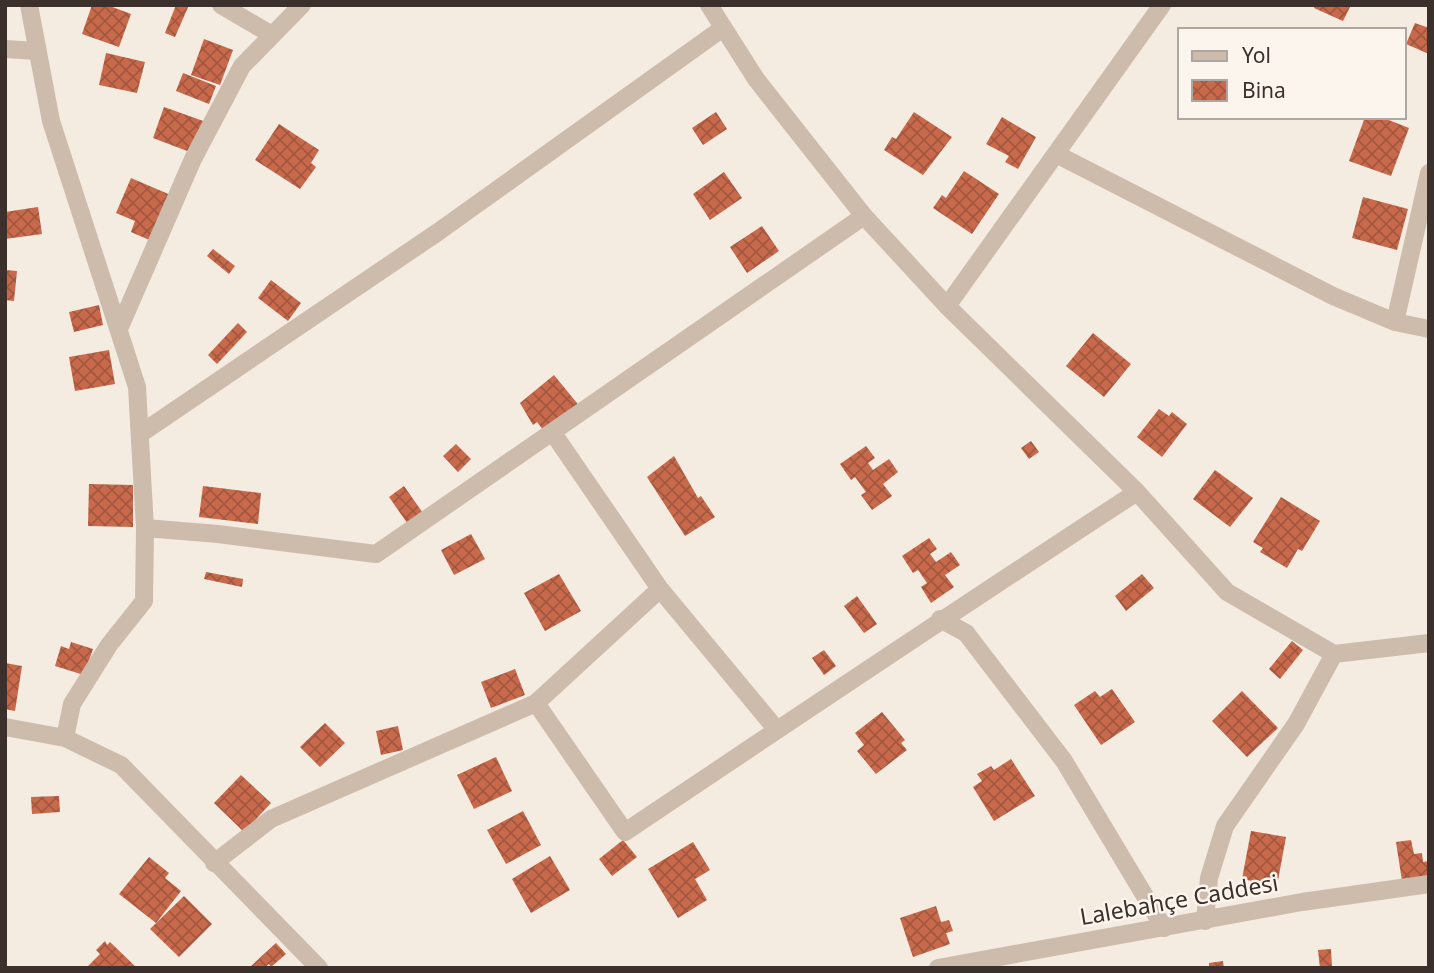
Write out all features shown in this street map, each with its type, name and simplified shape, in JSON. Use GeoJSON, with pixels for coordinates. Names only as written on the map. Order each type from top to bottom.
{"type":"FeatureCollection","features":[{"type":"Feature","properties":{"kind":"street"},"geometry":{"type":"LineString","coordinates":[[29,5],[51,121],[138,387],[145,528],[144,601],[109,645],[72,704],[65,737]]}},
{"type":"Feature","properties":{"kind":"street"},"geometry":{"type":"LineString","coordinates":[[221,5],[272,35]]}},
{"type":"Feature","properties":{"kind":"street"},"geometry":{"type":"LineString","coordinates":[[120,329],[193,159],[242,66],[302,5]]}},
{"type":"Feature","properties":{"kind":"street"},"geometry":{"type":"LineString","coordinates":[[709,5],[756,79],[864,215],[947,306],[1137,492],[1227,592],[1334,654],[1429,643]]}},
{"type":"Feature","properties":{"kind":"street"},"geometry":{"type":"LineString","coordinates":[[947,306],[1162,5]]}},
{"type":"Feature","properties":{"kind":"street"},"geometry":{"type":"LineString","coordinates":[[140,434],[438,232],[723,28]]}},
{"type":"Feature","properties":{"kind":"street"},"geometry":{"type":"LineString","coordinates":[[5,49],[37,51]]}},
{"type":"Feature","properties":{"kind":"street"},"geometry":{"type":"LineString","coordinates":[[1056,154],[1333,296],[1395,322],[1429,329]]}},
{"type":"Feature","properties":{"kind":"street"},"geometry":{"type":"LineString","coordinates":[[1395,322],[1429,173]]}},
{"type":"Feature","properties":{"kind":"street"},"geometry":{"type":"LineString","coordinates":[[145,528],[218,534],[376,554],[864,215]]}},
{"type":"Feature","properties":{"kind":"street"},"geometry":{"type":"LineString","coordinates":[[553,433],[660,589],[776,730]]}},
{"type":"Feature","properties":{"kind":"street"},"geometry":{"type":"LineString","coordinates":[[536,703],[625,832],[940,620],[1137,492]]}},
{"type":"Feature","properties":{"kind":"street"},"geometry":{"type":"LineString","coordinates":[[214,863],[271,819],[536,703],[660,589]]}},
{"type":"Feature","properties":{"kind":"street"},"geometry":{"type":"LineString","coordinates":[[940,620],[966,633],[1064,761],[1164,928]]}},
{"type":"Feature","properties":{"kind":"street"},"geometry":{"type":"LineString","coordinates":[[1205,921],[1209,878],[1225,827],[1296,724],[1334,654]]}},
{"type":"Feature","properties":{"kind":"street"},"geometry":{"type":"LineString","coordinates":[[5,727],[65,737],[121,765],[319,968]]}},
{"type":"Feature","properties":{"kind":"street","name":"Lalebahçe Caddesi"},"geometry":{"type":"LineString","coordinates":[[938,968],[1302,902],[1429,884]]}},
{"type":"Feature","properties":{"kind":"building"},"geometry":{"type":"Polygon","coordinates":[[[92,5],[107,5],[131,14],[119,47],[82,34],[92,5]]]}},
{"type":"Feature","properties":{"kind":"building"},"geometry":{"type":"Polygon","coordinates":[[[176,5],[189,5],[175,37],[165,33],[176,5]]]}},
{"type":"Feature","properties":{"kind":"building"},"geometry":{"type":"Polygon","coordinates":[[[1315,5],[1351,5],[1343,21],[1314,8],[1315,5]]]}},
{"type":"Feature","properties":{"kind":"building"},"geometry":{"type":"Polygon","coordinates":[[[1415,23],[1429,28],[1429,54],[1406,44],[1415,23]]]}},
{"type":"Feature","properties":{"kind":"building"},"geometry":{"type":"Polygon","coordinates":[[[204,39],[233,50],[220,85],[191,75],[204,39]]]}},
{"type":"Feature","properties":{"kind":"building"},"geometry":{"type":"Polygon","coordinates":[[[106,53],[145,62],[137,93],[99,85],[106,53]]]}},
{"type":"Feature","properties":{"kind":"building"},"geometry":{"type":"Polygon","coordinates":[[[183,73],[216,86],[209,104],[176,91],[183,73]]]}},
{"type":"Feature","properties":{"kind":"building"},"geometry":{"type":"Polygon","coordinates":[[[164,107],[206,122],[195,154],[153,138],[164,107]]]}},
{"type":"Feature","properties":{"kind":"building"},"geometry":{"type":"Polygon","coordinates":[[[716,112],[727,129],[703,145],[692,128],[716,112]]]}},
{"type":"Feature","properties":{"kind":"building"},"geometry":{"type":"Polygon","coordinates":[[[914,112],[952,137],[923,175],[884,150],[892,137],[896,139],[914,112]]]}},
{"type":"Feature","properties":{"kind":"building"},"geometry":{"type":"Polygon","coordinates":[[[1002,117],[1036,137],[1018,169],[1005,162],[1009,156],[986,144],[1002,117]]]}},
{"type":"Feature","properties":{"kind":"building"},"geometry":{"type":"Polygon","coordinates":[[[1364,119],[1386,119],[1409,128],[1391,176],[1349,161],[1364,119]]]}},
{"type":"Feature","properties":{"kind":"building"},"geometry":{"type":"Polygon","coordinates":[[[279,124],[319,150],[311,163],[316,167],[300,189],[255,160],[279,124]]]}},
{"type":"Feature","properties":{"kind":"building"},"geometry":{"type":"Polygon","coordinates":[[[964,171],[999,194],[972,234],[933,208],[942,195],[946,198],[964,171]]]}},
{"type":"Feature","properties":{"kind":"building"},"geometry":{"type":"Polygon","coordinates":[[[724,172],[742,198],[710,220],[693,194],[724,172]]]}},
{"type":"Feature","properties":{"kind":"building"},"geometry":{"type":"Polygon","coordinates":[[[131,178],[173,196],[154,242],[131,232],[135,221],[116,213],[131,178]]]}},
{"type":"Feature","properties":{"kind":"building"},"geometry":{"type":"Polygon","coordinates":[[[1363,197],[1408,209],[1397,250],[1352,238],[1363,197]]]}},
{"type":"Feature","properties":{"kind":"building"},"geometry":{"type":"Polygon","coordinates":[[[38,207],[42,234],[5,239],[5,212],[38,207]]]}},
{"type":"Feature","properties":{"kind":"building"},"geometry":{"type":"Polygon","coordinates":[[[762,226],[779,251],[747,273],[730,247],[762,226]]]}},
{"type":"Feature","properties":{"kind":"building"},"geometry":{"type":"Polygon","coordinates":[[[213,249],[235,266],[229,274],[207,256],[213,249]]]}},
{"type":"Feature","properties":{"kind":"building"},"geometry":{"type":"Polygon","coordinates":[[[5,270],[17,271],[14,301],[5,300],[5,270]]]}},
{"type":"Feature","properties":{"kind":"building"},"geometry":{"type":"Polygon","coordinates":[[[271,280],[301,303],[288,321],[258,298],[271,280]]]}},
{"type":"Feature","properties":{"kind":"building"},"geometry":{"type":"Polygon","coordinates":[[[99,305],[103,325],[74,332],[69,312],[99,305]]]}},
{"type":"Feature","properties":{"kind":"building"},"geometry":{"type":"Polygon","coordinates":[[[238,323],[247,332],[217,364],[208,355],[238,323]]]}},
{"type":"Feature","properties":{"kind":"building"},"geometry":{"type":"Polygon","coordinates":[[[1093,333],[1131,364],[1104,397],[1066,366],[1093,333]]]}},
{"type":"Feature","properties":{"kind":"building"},"geometry":{"type":"Polygon","coordinates":[[[109,350],[115,384],[75,391],[69,357],[109,350]]]}},
{"type":"Feature","properties":{"kind":"building"},"geometry":{"type":"Polygon","coordinates":[[[554,375],[581,408],[547,435],[537,422],[533,425],[520,403],[554,375]]]}},
{"type":"Feature","properties":{"kind":"building"},"geometry":{"type":"Polygon","coordinates":[[[1159,409],[1169,416],[1172,412],[1187,424],[1162,457],[1137,437],[1159,409]]]}},
{"type":"Feature","properties":{"kind":"building"},"geometry":{"type":"Polygon","coordinates":[[[1031,441],[1039,452],[1029,459],[1021,448],[1031,441]]]}},
{"type":"Feature","properties":{"kind":"building"},"geometry":{"type":"Polygon","coordinates":[[[456,444],[471,459],[458,472],[443,456],[456,444]]]}},
{"type":"Feature","properties":{"kind":"building"},"geometry":{"type":"Polygon","coordinates":[[[866,446],[875,458],[868,463],[873,470],[889,459],[898,472],[883,484],[892,496],[872,510],[861,495],[866,492],[855,477],[851,480],[840,464],[866,446]]]}},
{"type":"Feature","properties":{"kind":"building"},"geometry":{"type":"Polygon","coordinates":[[[674,456],[698,498],[701,496],[715,517],[685,536],[647,477],[674,456]]]}},
{"type":"Feature","properties":{"kind":"building"},"geometry":{"type":"Polygon","coordinates":[[[1215,470],[1253,498],[1230,527],[1193,499],[1215,470]]]}},
{"type":"Feature","properties":{"kind":"building"},"geometry":{"type":"Polygon","coordinates":[[[89,484],[133,485],[133,527],[88,526],[89,484]]]}},
{"type":"Feature","properties":{"kind":"building"},"geometry":{"type":"Polygon","coordinates":[[[203,486],[261,493],[258,524],[199,517],[203,486]]]}},
{"type":"Feature","properties":{"kind":"building"},"geometry":{"type":"Polygon","coordinates":[[[404,486],[425,516],[410,527],[389,497],[404,486]]]}},
{"type":"Feature","properties":{"kind":"building"},"geometry":{"type":"Polygon","coordinates":[[[1281,497],[1320,521],[1302,551],[1298,549],[1287,568],[1260,552],[1263,548],[1253,542],[1281,497]]]}},
{"type":"Feature","properties":{"kind":"building"},"geometry":{"type":"Polygon","coordinates":[[[471,534],[485,559],[454,575],[441,550],[471,534]]]}},
{"type":"Feature","properties":{"kind":"building"},"geometry":{"type":"Polygon","coordinates":[[[929,538],[937,549],[930,554],[936,562],[951,552],[960,565],[945,575],[954,587],[931,603],[921,587],[927,583],[918,570],[913,573],[902,556],[929,538]]]}},
{"type":"Feature","properties":{"kind":"building"},"geometry":{"type":"Polygon","coordinates":[[[206,572],[243,579],[242,587],[204,579],[206,572]]]}},
{"type":"Feature","properties":{"kind":"building"},"geometry":{"type":"Polygon","coordinates":[[[559,574],[581,611],[545,631],[524,593],[559,574]]]}},
{"type":"Feature","properties":{"kind":"building"},"geometry":{"type":"Polygon","coordinates":[[[1142,574],[1154,588],[1126,611],[1115,596],[1142,574]]]}},
{"type":"Feature","properties":{"kind":"building"},"geometry":{"type":"Polygon","coordinates":[[[857,596],[877,624],[864,633],[844,606],[857,596]]]}},
{"type":"Feature","properties":{"kind":"building"},"geometry":{"type":"Polygon","coordinates":[[[1292,641],[1303,650],[1280,679],[1269,669],[1292,641]]]}},
{"type":"Feature","properties":{"kind":"building"},"geometry":{"type":"Polygon","coordinates":[[[71,642],[93,649],[84,675],[55,666],[61,646],[69,649],[71,642]]]}},
{"type":"Feature","properties":{"kind":"building"},"geometry":{"type":"Polygon","coordinates":[[[824,650],[836,666],[824,675],[812,658],[824,650]]]}},
{"type":"Feature","properties":{"kind":"building"},"geometry":{"type":"Polygon","coordinates":[[[5,663],[22,666],[15,711],[5,709],[5,663]]]}},
{"type":"Feature","properties":{"kind":"building"},"geometry":{"type":"Polygon","coordinates":[[[515,669],[525,695],[491,708],[481,682],[515,669]]]}},
{"type":"Feature","properties":{"kind":"building"},"geometry":{"type":"Polygon","coordinates":[[[1112,689],[1135,722],[1101,745],[1074,705],[1095,691],[1100,697],[1112,689]]]}},
{"type":"Feature","properties":{"kind":"building"},"geometry":{"type":"Polygon","coordinates":[[[1242,691],[1278,728],[1247,757],[1212,721],[1242,691]]]}},
{"type":"Feature","properties":{"kind":"building"},"geometry":{"type":"Polygon","coordinates":[[[882,712],[905,740],[901,743],[907,750],[876,774],[857,751],[864,745],[855,733],[882,712]]]}},
{"type":"Feature","properties":{"kind":"building"},"geometry":{"type":"Polygon","coordinates":[[[325,723],[345,743],[320,767],[300,747],[325,723]]]}},
{"type":"Feature","properties":{"kind":"building"},"geometry":{"type":"Polygon","coordinates":[[[398,726],[403,750],[381,755],[376,731],[398,726]]]}},
{"type":"Feature","properties":{"kind":"building"},"geometry":{"type":"Polygon","coordinates":[[[496,757],[512,791],[474,809],[457,775],[496,757]]]}},
{"type":"Feature","properties":{"kind":"building"},"geometry":{"type":"Polygon","coordinates":[[[1011,759],[1035,796],[994,821],[973,787],[982,781],[977,774],[991,766],[994,770],[1011,759]]]}},
{"type":"Feature","properties":{"kind":"building"},"geometry":{"type":"Polygon","coordinates":[[[241,775],[271,803],[244,832],[214,803],[241,775]]]}},
{"type":"Feature","properties":{"kind":"building"},"geometry":{"type":"Polygon","coordinates":[[[59,796],[60,812],[32,814],[31,797],[59,796]]]}},
{"type":"Feature","properties":{"kind":"building"},"geometry":{"type":"Polygon","coordinates":[[[523,811],[541,845],[506,864],[487,830],[523,811]]]}},
{"type":"Feature","properties":{"kind":"building"},"geometry":{"type":"Polygon","coordinates":[[[1251,831],[1286,837],[1277,886],[1242,879],[1251,831]]]}},
{"type":"Feature","properties":{"kind":"building"},"geometry":{"type":"Polygon","coordinates":[[[623,840],[637,857],[612,876],[599,859],[623,840]]]}},
{"type":"Feature","properties":{"kind":"building"},"geometry":{"type":"Polygon","coordinates":[[[1411,840],[1414,854],[1422,853],[1423,862],[1429,861],[1429,876],[1402,881],[1396,842],[1411,840]]]}},
{"type":"Feature","properties":{"kind":"building"},"geometry":{"type":"Polygon","coordinates":[[[693,842],[710,870],[695,879],[707,900],[678,918],[648,869],[693,842]]]}},
{"type":"Feature","properties":{"kind":"building"},"geometry":{"type":"Polygon","coordinates":[[[550,856],[570,890],[531,913],[512,879],[550,856]]]}},
{"type":"Feature","properties":{"kind":"building"},"geometry":{"type":"Polygon","coordinates":[[[149,857],[169,873],[165,878],[181,891],[156,923],[119,894],[149,857]]]}},
{"type":"Feature","properties":{"kind":"building"},"geometry":{"type":"Polygon","coordinates":[[[184,896],[212,924],[179,957],[150,929],[184,896]]]}},
{"type":"Feature","properties":{"kind":"building"},"geometry":{"type":"Polygon","coordinates":[[[936,906],[941,922],[949,920],[953,931],[946,933],[950,944],[913,957],[900,918],[936,906]]]}},
{"type":"Feature","properties":{"kind":"building"},"geometry":{"type":"Polygon","coordinates":[[[105,941],[107,945],[110,942],[137,968],[86,968],[100,954],[96,950],[105,941]]]}},
{"type":"Feature","properties":{"kind":"building"},"geometry":{"type":"Polygon","coordinates":[[[276,943],[286,954],[271,967],[269,964],[264,968],[249,968],[276,943]]]}},
{"type":"Feature","properties":{"kind":"building"},"geometry":{"type":"Polygon","coordinates":[[[1331,949],[1332,968],[1320,968],[1318,950],[1331,949]]]}},
{"type":"Feature","properties":{"kind":"building"},"geometry":{"type":"Polygon","coordinates":[[[1223,961],[1224,968],[1209,968],[1209,963],[1223,961]]]}}]}
